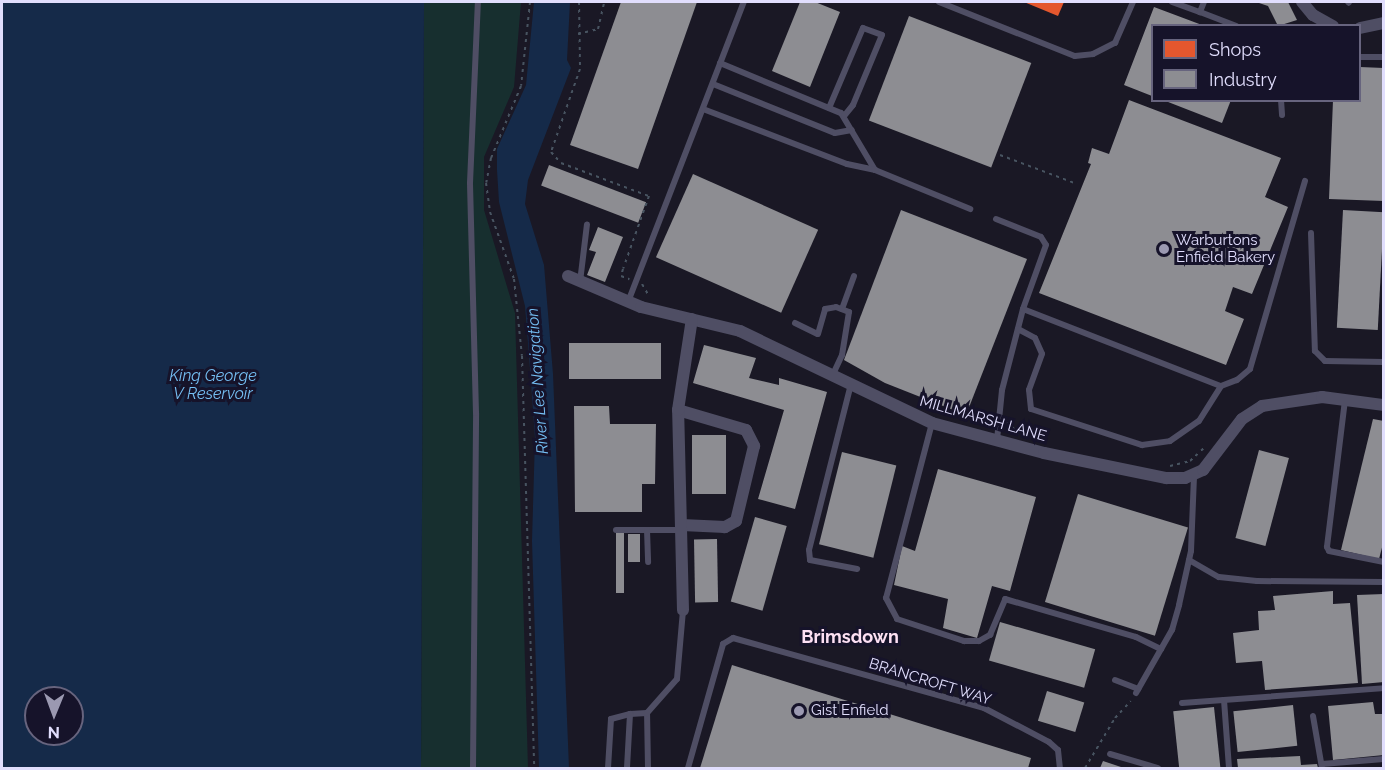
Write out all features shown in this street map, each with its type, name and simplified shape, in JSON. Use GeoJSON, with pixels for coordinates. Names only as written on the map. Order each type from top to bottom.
{"type":"FeatureCollection","features":[{"type":"Feature","properties":{"kind":"street"},"geometry":{"type":"LineString","coordinates":[[1302,2],[1318,23]]}},
{"type":"Feature","properties":{"kind":"street"},"geometry":{"type":"LineString","coordinates":[[1361,28],[1383,23]]}},
{"type":"Feature","properties":{"kind":"street","name":"MILLMARSH LANE"},"geometry":{"type":"LineString","coordinates":[[568,276],[628,302],[740,331],[932,423],[1144,475],[1175,479],[1194,475]]}},
{"type":"Feature","properties":{"kind":"street"},"geometry":{"type":"LineString","coordinates":[[683,610],[678,410],[692,319]]}},
{"type":"Feature","properties":{"kind":"street"},"geometry":{"type":"LineString","coordinates":[[1194,475],[1212,460],[1242,419],[1262,406],[1306,398],[1383,405]]}},
{"type":"Feature","properties":{"kind":"street"},"geometry":{"type":"LineString","coordinates":[[678,410],[746,430],[754,446],[736,521],[725,527],[682,527]]}},
{"type":"Feature","properties":{"kind":"lane"},"geometry":{"type":"LineString","coordinates":[[472,768],[476,413],[470,183],[478,2]]}},
{"type":"Feature","properties":{"kind":"lane"},"geometry":{"type":"LineString","coordinates":[[628,302],[744,2]]}},
{"type":"Feature","properties":{"kind":"lane"},"geometry":{"type":"LineString","coordinates":[[939,2],[1075,56],[1093,54],[1115,43],[1133,2]]}},
{"type":"Feature","properties":{"kind":"lane"},"geometry":{"type":"LineString","coordinates":[[1172,2],[1231,24]]}},
{"type":"Feature","properties":{"kind":"lane"},"geometry":{"type":"LineString","coordinates":[[1200,12],[1204,2]]}},
{"type":"Feature","properties":{"kind":"lane"},"geometry":{"type":"LineString","coordinates":[[829,108],[864,28],[882,35],[853,105],[844,116]]}},
{"type":"Feature","properties":{"kind":"lane"},"geometry":{"type":"LineString","coordinates":[[1361,57],[1383,57]]}},
{"type":"Feature","properties":{"kind":"lane"},"geometry":{"type":"LineString","coordinates":[[720,63],[844,116],[874,170]]}},
{"type":"Feature","properties":{"kind":"lane"},"geometry":{"type":"LineString","coordinates":[[712,84],[835,133],[852,130]]}},
{"type":"Feature","properties":{"kind":"lane"},"geometry":{"type":"LineString","coordinates":[[1281,102],[1282,115]]}},
{"type":"Feature","properties":{"kind":"lane"},"geometry":{"type":"LineString","coordinates":[[703,109],[848,164],[874,170],[970,209]]}},
{"type":"Feature","properties":{"kind":"lane"},"geometry":{"type":"LineString","coordinates":[[1018,330],[1035,338],[1042,354],[1029,390],[1031,409],[1142,445],[1170,441],[1199,421],[1221,386],[1250,369],[1305,181]]}},
{"type":"Feature","properties":{"kind":"lane"},"geometry":{"type":"LineString","coordinates":[[996,219],[1041,237],[1046,245],[1023,309],[1002,390],[997,440]]}},
{"type":"Feature","properties":{"kind":"lane"},"geometry":{"type":"LineString","coordinates":[[580,282],[587,224]]}},
{"type":"Feature","properties":{"kind":"lane"},"geometry":{"type":"LineString","coordinates":[[1311,233],[1315,351],[1325,361],[1383,362]]}},
{"type":"Feature","properties":{"kind":"lane"},"geometry":{"type":"LineString","coordinates":[[842,309],[854,276]]}},
{"type":"Feature","properties":{"kind":"lane"},"geometry":{"type":"LineString","coordinates":[[795,323],[818,334],[825,309],[842,309],[849,312],[842,355],[833,374]]}},
{"type":"Feature","properties":{"kind":"lane"},"geometry":{"type":"LineString","coordinates":[[1023,309],[1221,386]]}},
{"type":"Feature","properties":{"kind":"lane"},"geometry":{"type":"LineString","coordinates":[[851,384],[809,550],[810,560],[857,569]]}},
{"type":"Feature","properties":{"kind":"lane"},"geometry":{"type":"LineString","coordinates":[[1345,400],[1327,547],[1329,551],[1383,562]]}},
{"type":"Feature","properties":{"kind":"lane"},"geometry":{"type":"LineString","coordinates":[[932,423],[886,598],[897,619],[964,641],[980,641],[990,635],[1005,599],[1136,637],[1161,649]]}},
{"type":"Feature","properties":{"kind":"lane"},"geometry":{"type":"LineString","coordinates":[[1115,680],[1137,691],[1172,630],[1190,560],[1194,475]]}},
{"type":"Feature","properties":{"kind":"lane"},"geometry":{"type":"LineString","coordinates":[[616,530],[682,527]]}},
{"type":"Feature","properties":{"kind":"lane"},"geometry":{"type":"LineString","coordinates":[[647,530],[648,562]]}},
{"type":"Feature","properties":{"kind":"lane"},"geometry":{"type":"LineString","coordinates":[[1190,560],[1219,577],[1257,581],[1383,582]]}},
{"type":"Feature","properties":{"kind":"lane"},"geometry":{"type":"LineString","coordinates":[[648,768],[647,713],[676,679],[683,610]]}},
{"type":"Feature","properties":{"kind":"lane","name":"BRANCROFT WAY"},"geometry":{"type":"LineString","coordinates":[[688,768],[723,644],[733,638],[984,708],[1049,742],[1058,750],[1060,768]]}},
{"type":"Feature","properties":{"kind":"lane"},"geometry":{"type":"LineString","coordinates":[[1182,703],[1383,688]]}},
{"type":"Feature","properties":{"kind":"lane"},"geometry":{"type":"LineString","coordinates":[[1224,700],[1229,768]]}},
{"type":"Feature","properties":{"kind":"lane"},"geometry":{"type":"LineString","coordinates":[[608,768],[611,719],[630,714],[647,713]]}},
{"type":"Feature","properties":{"kind":"lane"},"geometry":{"type":"LineString","coordinates":[[627,768],[630,714]]}},
{"type":"Feature","properties":{"kind":"lane"},"geometry":{"type":"LineString","coordinates":[[1312,716],[1322,766],[1383,759]]}},
{"type":"Feature","properties":{"kind":"lane"},"geometry":{"type":"LineString","coordinates":[[1110,754],[1158,768]]}},
{"type":"Feature","properties":{"kind":"path"},"geometry":{"type":"LineString","coordinates":[[530,2],[521,86],[491,158],[486,183],[490,212],[514,279],[522,356],[534,768]]}},
{"type":"Feature","properties":{"kind":"path"},"geometry":{"type":"LineString","coordinates":[[579,2],[579,76],[551,152],[555,160],[566,165],[650,196],[623,269],[621,276],[626,278]]}},
{"type":"Feature","properties":{"kind":"path"},"geometry":{"type":"LineString","coordinates":[[578,34],[598,29],[604,2]]}},
{"type":"Feature","properties":{"kind":"path"},"geometry":{"type":"LineString","coordinates":[[1000,155],[1077,184]]}},
{"type":"Feature","properties":{"kind":"path"},"geometry":{"type":"LineString","coordinates":[[1085,768],[1115,718],[1137,691]]}},
{"type":"Feature","properties":{"kind":"green space"},"geometry":{"type":"Polygon","coordinates":[[[424,2],[521,2],[514,87],[484,157],[484,210],[515,313],[528,768],[421,768],[424,2]]]}},
{"type":"Feature","properties":{"kind":"water","name":"King George V Reservoir"},"geometry":{"type":"Polygon","coordinates":[[[2,2],[424,2],[421,768],[2,768],[2,2]]]}},
{"type":"Feature","properties":{"kind":"water","name":"River Lee Navigation"},"geometry":{"type":"Polygon","coordinates":[[[534,2],[570,2],[567,60],[571,68],[528,180],[525,204],[544,265],[553,374],[569,768],[539,768],[532,541],[535,438],[525,306],[499,202],[497,170],[497,149],[526,85],[534,2]]]}},
{"type":"Feature","properties":{"kind":"building: Shops"},"geometry":{"type":"Polygon","coordinates":[[[1024,2],[1064,2],[1058,16],[1024,2]]]}},
{"type":"Feature","properties":{"kind":"building: Industry"},"geometry":{"type":"Polygon","coordinates":[[[621,2],[697,2],[638,169],[570,145],[621,2]]]}},
{"type":"Feature","properties":{"kind":"building: Industry"},"geometry":{"type":"Polygon","coordinates":[[[800,2],[815,2],[840,12],[810,87],[772,71],[800,2]]]}},
{"type":"Feature","properties":{"kind":"building: Industry"},"geometry":{"type":"Polygon","coordinates":[[[1256,2],[1288,2],[1297,20],[1277,24],[1268,6],[1256,2]]]}},
{"type":"Feature","properties":{"kind":"building: Industry"},"geometry":{"type":"Polygon","coordinates":[[[1154,7],[1199,24],[1151,24],[1151,96],[1124,85],[1154,7]]]}},
{"type":"Feature","properties":{"kind":"building: Industry"},"geometry":{"type":"Polygon","coordinates":[[[909,16],[1031,63],[991,168],[869,121],[909,16]]]}},
{"type":"Feature","properties":{"kind":"building: Industry"},"geometry":{"type":"Polygon","coordinates":[[[1361,67],[1384,68],[1384,201],[1329,199],[1333,102],[1361,102],[1361,67]]]}},
{"type":"Feature","properties":{"kind":"building: Industry","name":"Warburtons Enfield Bakery"},"geometry":{"type":"Polygon","coordinates":[[[1129,100],[1281,158],[1265,197],[1288,207],[1252,294],[1233,287],[1225,311],[1244,319],[1226,365],[1039,293],[1091,164],[1088,163],[1092,148],[1109,154],[1129,100]]]}},
{"type":"Feature","properties":{"kind":"building: Industry"},"geometry":{"type":"Polygon","coordinates":[[[1168,102],[1230,102],[1222,123],[1168,102]]]}},
{"type":"Feature","properties":{"kind":"building: Industry"},"geometry":{"type":"Polygon","coordinates":[[[549,165],[646,202],[638,223],[541,186],[549,165]]]}},
{"type":"Feature","properties":{"kind":"building: Industry"},"geometry":{"type":"Polygon","coordinates":[[[693,174],[818,230],[781,313],[656,257],[693,174]]]}},
{"type":"Feature","properties":{"kind":"building: Industry"},"geometry":{"type":"Polygon","coordinates":[[[901,210],[1027,259],[966,415],[885,383],[844,360],[901,210]]]}},
{"type":"Feature","properties":{"kind":"building: Industry"},"geometry":{"type":"Polygon","coordinates":[[[1343,210],[1384,212],[1378,330],[1337,328],[1343,210]]]}},
{"type":"Feature","properties":{"kind":"building: Industry"},"geometry":{"type":"Polygon","coordinates":[[[598,227],[623,237],[605,282],[587,275],[596,252],[589,250],[598,227]]]}},
{"type":"Feature","properties":{"kind":"building: Industry"},"geometry":{"type":"Polygon","coordinates":[[[569,343],[661,343],[661,379],[569,379],[569,343]]]}},
{"type":"Feature","properties":{"kind":"building: Industry"},"geometry":{"type":"Polygon","coordinates":[[[704,345],[756,358],[749,378],[779,385],[779,378],[827,392],[795,509],[758,499],[784,410],[693,383],[704,345]]]}},
{"type":"Feature","properties":{"kind":"building: Industry"},"geometry":{"type":"Polygon","coordinates":[[[574,406],[609,406],[610,424],[656,424],[655,484],[642,484],[642,512],[575,512],[574,406]]]}},
{"type":"Feature","properties":{"kind":"building: Industry"},"geometry":{"type":"Polygon","coordinates":[[[1373,419],[1384,421],[1384,540],[1379,559],[1341,550],[1373,419]]]}},
{"type":"Feature","properties":{"kind":"building: Industry"},"geometry":{"type":"Polygon","coordinates":[[[692,435],[726,435],[726,494],[692,494],[692,435]]]}},
{"type":"Feature","properties":{"kind":"building: Industry"},"geometry":{"type":"Polygon","coordinates":[[[1259,450],[1289,458],[1265,546],[1235,538],[1259,450]]]}},
{"type":"Feature","properties":{"kind":"building: Industry"},"geometry":{"type":"Polygon","coordinates":[[[842,452],[896,466],[873,558],[819,544],[842,452]]]}},
{"type":"Feature","properties":{"kind":"building: Industry"},"geometry":{"type":"Polygon","coordinates":[[[938,469],[1036,497],[1010,591],[992,586],[977,638],[943,628],[948,599],[894,585],[902,546],[915,551],[938,469]]]}},
{"type":"Feature","properties":{"kind":"building: Industry"},"geometry":{"type":"Polygon","coordinates":[[[1078,494],[1188,528],[1155,636],[1045,602],[1078,494]]]}},
{"type":"Feature","properties":{"kind":"building: Industry"},"geometry":{"type":"Polygon","coordinates":[[[755,517],[787,526],[762,611],[731,602],[755,517]]]}},
{"type":"Feature","properties":{"kind":"building: Industry"},"geometry":{"type":"Polygon","coordinates":[[[616,532],[624,532],[624,593],[616,593],[616,532]]]}},
{"type":"Feature","properties":{"kind":"building: Industry"},"geometry":{"type":"Polygon","coordinates":[[[628,534],[640,534],[640,562],[628,562],[628,534]]]}},
{"type":"Feature","properties":{"kind":"building: Industry"},"geometry":{"type":"Polygon","coordinates":[[[694,539],[717,539],[718,602],[695,602],[694,539]]]}},
{"type":"Feature","properties":{"kind":"building: Industry"},"geometry":{"type":"Polygon","coordinates":[[[1333,591],[1333,604],[1350,603],[1358,683],[1265,690],[1262,661],[1236,663],[1233,633],[1259,630],[1258,611],[1275,610],[1273,596],[1333,591]]]}},
{"type":"Feature","properties":{"kind":"building: Industry"},"geometry":{"type":"Polygon","coordinates":[[[1384,594],[1384,682],[1362,684],[1357,595],[1384,594]]]}},
{"type":"Feature","properties":{"kind":"building: Industry"},"geometry":{"type":"Polygon","coordinates":[[[1000,622],[1095,649],[1084,688],[989,660],[1000,622]]]}},
{"type":"Feature","properties":{"kind":"building: Industry","name":"Gist Enfield"},"geometry":{"type":"Polygon","coordinates":[[[732,665],[1031,758],[1028,768],[700,768],[732,665]]]}},
{"type":"Feature","properties":{"kind":"building: Industry"},"geometry":{"type":"Polygon","coordinates":[[[1047,691],[1084,702],[1075,732],[1038,721],[1047,691]]]}},
{"type":"Feature","properties":{"kind":"building: Industry"},"geometry":{"type":"Polygon","coordinates":[[[1373,702],[1375,714],[1384,714],[1384,755],[1333,760],[1328,706],[1373,702]]]}},
{"type":"Feature","properties":{"kind":"building: Industry"},"geometry":{"type":"Polygon","coordinates":[[[1293,705],[1297,746],[1238,752],[1233,711],[1293,705]]]}},
{"type":"Feature","properties":{"kind":"building: Industry"},"geometry":{"type":"Polygon","coordinates":[[[1214,707],[1220,768],[1179,768],[1173,711],[1214,707]]]}},
{"type":"Feature","properties":{"kind":"building: Industry"},"geometry":{"type":"Polygon","coordinates":[[[1300,756],[1301,765],[1317,764],[1318,768],[1238,768],[1237,759],[1300,756]]]}},
{"type":"Feature","properties":{"kind":"building: Industry"},"geometry":{"type":"Polygon","coordinates":[[[1103,761],[1124,768],[1100,768],[1103,761]]]}},
{"type":"Feature","properties":{"kind":"place","name":"Warburtons Enfield Bakery"},"geometry":{"type":"Point","coordinates":[1164,249]}},
{"type":"Feature","properties":{"kind":"place","name":"Gist Enfield"},"geometry":{"type":"Point","coordinates":[799,711]}},
{"type":"Feature","properties":{"kind":"district","name":"Brimsdown"},"geometry":{"type":"Point","coordinates":[850,637]}}]}
